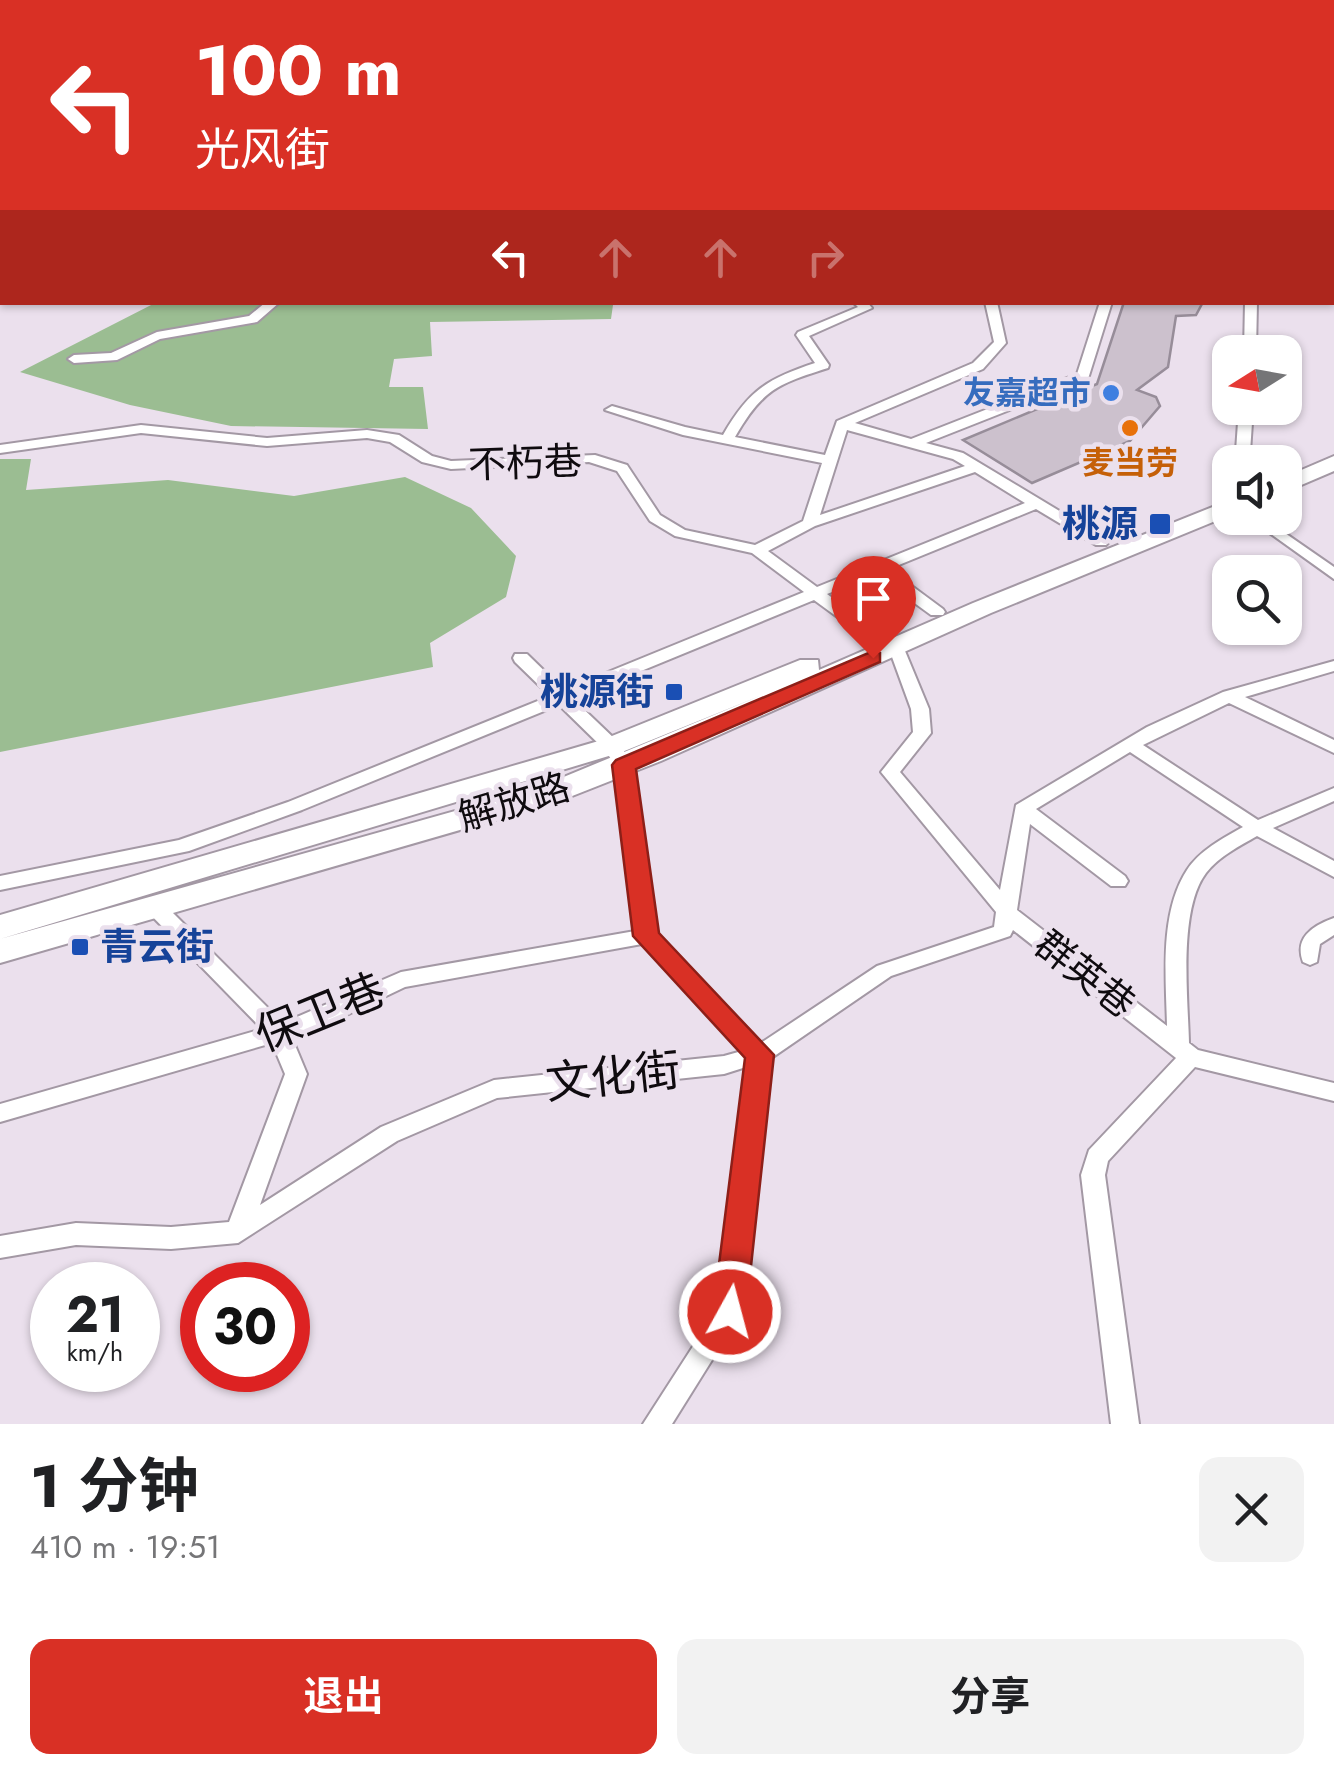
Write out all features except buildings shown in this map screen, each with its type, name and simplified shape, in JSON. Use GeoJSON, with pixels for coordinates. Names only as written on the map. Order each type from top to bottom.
{"type":"FeatureCollection","features":[{"type":"Feature","properties":{"kind":"main road"},"geometry":{"type":"LineString","coordinates":[[1302,462],[1334,448]]}},
{"type":"Feature","properties":{"kind":"main road"},"geometry":{"type":"LineString","coordinates":[[1302,477],[1334,463]]}},
{"type":"Feature","properties":{"kind":"main road","name":"解放路"},"geometry":{"type":"LineString","coordinates":[[884,644],[937,612],[1212,497]]}},
{"type":"Feature","properties":{"kind":"main road","name":"解放路"},"geometry":{"type":"LineString","coordinates":[[0,951],[547,794],[618,756],[884,644],[1212,514]]}},
{"type":"Feature","properties":{"kind":"main road","name":"解放路"},"geometry":{"type":"LineString","coordinates":[[0,927],[618,756]]}},
{"type":"Feature","properties":{"kind":"street"},"geometry":{"type":"LineString","coordinates":[[74,359],[112,357],[156,336],[253,318],[270,305]]}},
{"type":"Feature","properties":{"kind":"street"},"geometry":{"type":"LineString","coordinates":[[727,439],[751,396],[772,382],[823,365],[802,336],[866,308],[862,305]]}},
{"type":"Feature","properties":{"kind":"street"},"geometry":{"type":"LineString","coordinates":[[810,523],[842,424],[978,366],[1000,342],[992,305]]}},
{"type":"Feature","properties":{"kind":"street"},"geometry":{"type":"LineString","coordinates":[[912,443],[1083,376],[1105,305]]}},
{"type":"Feature","properties":{"kind":"street"},"geometry":{"type":"LineString","coordinates":[[1251,335],[1252,305]]}},
{"type":"Feature","properties":{"kind":"street"},"geometry":{"type":"LineString","coordinates":[[612,410],[829,460]]}},
{"type":"Feature","properties":{"kind":"street"},"geometry":{"type":"LineString","coordinates":[[842,424],[958,456],[1101,542]]}},
{"type":"Feature","properties":{"kind":"street","name":"不朽巷"},"geometry":{"type":"LineString","coordinates":[[0,449],[141,429],[267,442],[367,434],[394,438],[427,459],[450,466],[590,458],[622,468],[655,518],[680,533],[757,550],[884,644]]}},
{"type":"Feature","properties":{"kind":"street"},"geometry":{"type":"LineString","coordinates":[[757,550],[810,523],[976,467]]}},
{"type":"Feature","properties":{"kind":"street"},"geometry":{"type":"LineString","coordinates":[[0,883],[182,846],[295,806],[1035,504]]}},
{"type":"Feature","properties":{"kind":"street"},"geometry":{"type":"LineString","coordinates":[[1281,535],[1333,573]]}},
{"type":"Feature","properties":{"kind":"street"},"geometry":{"type":"LineString","coordinates":[[878,569],[937,612]]}},
{"type":"Feature","properties":{"kind":"street","name":"群英巷"},"geometry":{"type":"LineString","coordinates":[[884,644],[899,655],[920,710],[922,732],[890,772],[1006,911],[1185,1052],[1334,1092]]}},
{"type":"Feature","properties":{"kind":"street"},"geometry":{"type":"LineString","coordinates":[[521,658],[618,756],[646,936],[760,1055],[730,1312],[657,1424]]}},
{"type":"Feature","properties":{"kind":"street"},"geometry":{"type":"LineString","coordinates":[[1006,911],[1023,808],[1130,744],[1229,696],[1329,671]]}},
{"type":"Feature","properties":{"kind":"street"},"geometry":{"type":"LineString","coordinates":[[1229,696],[1334,746]]}},
{"type":"Feature","properties":{"kind":"street"},"geometry":{"type":"LineString","coordinates":[[1130,744],[1256,826],[1334,870]]}},
{"type":"Feature","properties":{"kind":"street"},"geometry":{"type":"LineString","coordinates":[[1125,1424],[1092,1174],[1097,1157],[1185,1052],[1179,929],[1196,872],[1256,826],[1334,794]]}},
{"type":"Feature","properties":{"kind":"street"},"geometry":{"type":"LineString","coordinates":[[1023,808],[1118,881]]}},
{"type":"Feature","properties":{"kind":"street"},"geometry":{"type":"LineString","coordinates":[[154,906],[279,1033],[296,1074],[238,1232]]}},
{"type":"Feature","properties":{"kind":"street","name":"文化街"},"geometry":{"type":"LineString","coordinates":[[0,1247],[76,1234],[171,1238],[238,1232],[389,1134],[494,1089],[724,1065],[760,1055],[884,971],[1003,931],[1006,911]]}},
{"type":"Feature","properties":{"kind":"street"},"geometry":{"type":"LineString","coordinates":[[1310,957],[1310,941],[1334,925]]}},
{"type":"Feature","properties":{"kind":"street","name":"保卫巷"},"geometry":{"type":"LineString","coordinates":[[0,1113],[279,1033],[401,980],[646,936]]}},
{"type":"Feature","properties":{"kind":"green space"},"geometry":{"type":"Polygon","coordinates":[[[151,305],[613,305],[611,319],[430,322],[432,356],[394,359],[389,387],[423,387],[428,429],[231,426],[130,405],[20,372],[151,305]]]}},
{"type":"Feature","properties":{"kind":"green space"},"geometry":{"type":"Polygon","coordinates":[[[0,459],[31,459],[26,490],[168,480],[294,496],[405,477],[471,508],[516,556],[506,597],[430,643],[433,667],[0,752],[0,459]]]}},
{"type":"Feature","properties":{"kind":"place","name":"友嘉超市"},"geometry":{"type":"Point","coordinates":[1111,393]}},
{"type":"Feature","properties":{"kind":"place","name":"麦当劳"},"geometry":{"type":"Point","coordinates":[1130,428]}},
{"type":"Feature","properties":{"kind":"place","name":"桃源"},"geometry":{"type":"Point","coordinates":[1160,524]}},
{"type":"Feature","properties":{"kind":"place","name":"桃源街"},"geometry":{"type":"Point","coordinates":[674,692]}},
{"type":"Feature","properties":{"kind":"place","name":"青云街"},"geometry":{"type":"Point","coordinates":[80,947]}},
{"type":"Feature","properties":{"kind":"route"},"geometry":{"type":"LineString","coordinates":[[730,1312],[760,1055],[646,936],[624,765],[873,658]]}}]}
